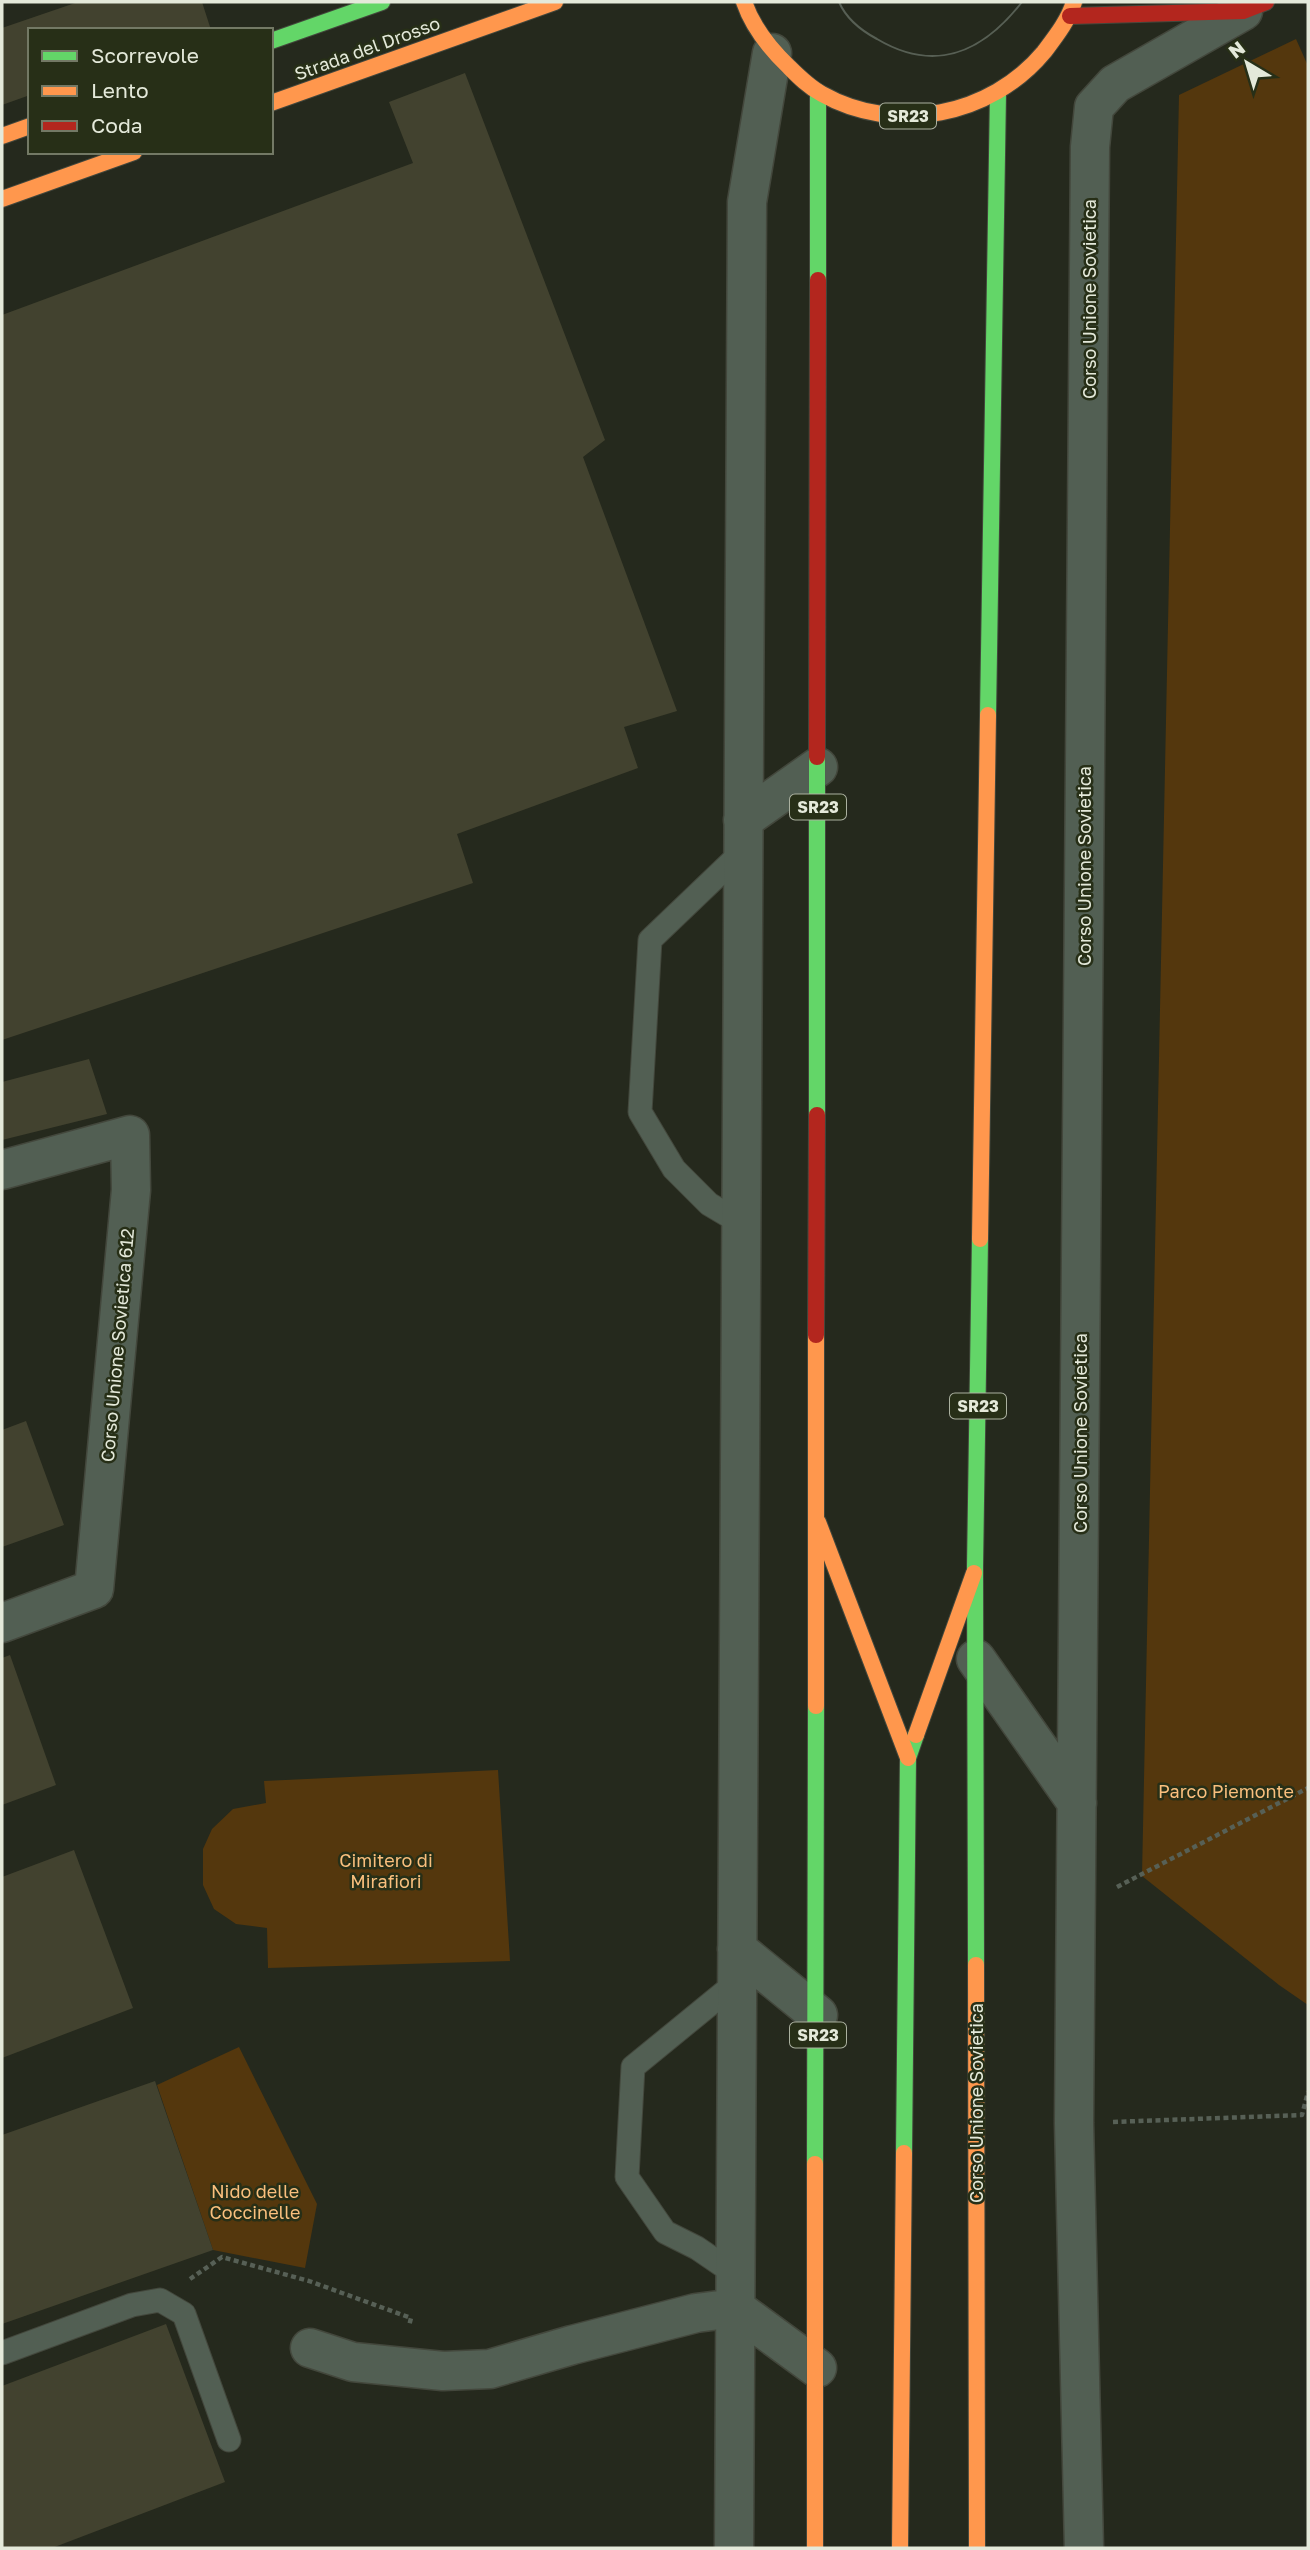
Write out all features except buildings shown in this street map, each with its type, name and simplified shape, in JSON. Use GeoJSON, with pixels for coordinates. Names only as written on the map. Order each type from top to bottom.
{"type":"FeatureCollection","features":[{"type":"Feature","properties":{"kind":"main road"},"geometry":{"type":"LineString","coordinates":[[273,40],[382,2]]}},
{"type":"Feature","properties":{"kind":"main road","name":"Strada del Drosso"},"geometry":{"type":"LineString","coordinates":[[273,102],[555,2]]}},
{"type":"Feature","properties":{"kind":"main road","name":"SR23"},"geometry":{"type":"LineString","coordinates":[[744,2],[746,11],[772,53],[818,92],[874,114],[914,116],[950,112],[998,93],[1037,63],[1072,9]]}},
{"type":"Feature","properties":{"kind":"main road"},"geometry":{"type":"LineString","coordinates":[[1072,9],[1254,6]]}},
{"type":"Feature","properties":{"kind":"main road","name":"SR23"},"geometry":{"type":"LineString","coordinates":[[816,2548],[818,92]]}},
{"type":"Feature","properties":{"kind":"main road","name":"Corso Unione Sovietica"},"geometry":{"type":"LineString","coordinates":[[977,2548],[975,1567],[998,93]]}},
{"type":"Feature","properties":{"kind":"main road"},"geometry":{"type":"LineString","coordinates":[[2,136],[28,127]]}},
{"type":"Feature","properties":{"kind":"main road"},"geometry":{"type":"LineString","coordinates":[[2,199],[128,154]]}},
{"type":"Feature","properties":{"kind":"main road"},"geometry":{"type":"LineString","coordinates":[[818,1522],[908,1758]]}},
{"type":"Feature","properties":{"kind":"main road"},"geometry":{"type":"LineString","coordinates":[[900,2548],[908,1758],[975,1567]]}},
{"type":"Feature","properties":{"kind":"street","name":"Corso Unione Sovietica"},"geometry":{"type":"LineString","coordinates":[[1084,2548],[1074,2123],[1089,179],[1094,107],[1115,84],[1254,6]]}},
{"type":"Feature","properties":{"kind":"street"},"geometry":{"type":"LineString","coordinates":[[734,2548],[747,202],[772,53]]}},
{"type":"Feature","properties":{"kind":"street"},"geometry":{"type":"LineString","coordinates":[[743,836],[818,767]]}},
{"type":"Feature","properties":{"kind":"street","name":"Corso Unione Sovietica 612"},"geometry":{"type":"LineString","coordinates":[[2,1170],[130,1135],[131,1190],[94,1589],[2,1622]]}},
{"type":"Feature","properties":{"kind":"street"},"geometry":{"type":"LineString","coordinates":[[976,1659],[1077,1803]]}},
{"type":"Feature","properties":{"kind":"street"},"geometry":{"type":"LineString","coordinates":[[737,1966],[818,2015]]}},
{"type":"Feature","properties":{"kind":"street"},"geometry":{"type":"LineString","coordinates":[[310,2348],[353,2362],[443,2371],[489,2369],[696,2313],[735,2291]]}},
{"type":"Feature","properties":{"kind":"street"},"geometry":{"type":"LineString","coordinates":[[735,2291],[817,2368]]}},
{"type":"Feature","properties":{"kind":"lane"},"geometry":{"type":"LineString","coordinates":[[741,1223],[709,1204],[674,1169],[640,1112],[650,940],[743,836]]}},
{"type":"Feature","properties":{"kind":"lane"},"geometry":{"type":"LineString","coordinates":[[735,2291],[697,2248],[666,2232],[626,2177],[633,2067],[737,1966]]}},
{"type":"Feature","properties":{"kind":"lane"},"geometry":{"type":"LineString","coordinates":[[2,2353],[132,2305],[160,2300],[184,2314],[229,2440]]}},
{"type":"Feature","properties":{"kind":"path"},"geometry":{"type":"LineString","coordinates":[[1076,1908],[1308,1788]]}},
{"type":"Feature","properties":{"kind":"path"},"geometry":{"type":"LineString","coordinates":[[1074,2123],[1302,2115],[1308,2092]]}},
{"type":"Feature","properties":{"kind":"path"},"geometry":{"type":"LineString","coordinates":[[160,2300],[222,2257],[297,2278],[411,2318],[397,2366]]}},
{"type":"Feature","properties":{"kind":"green space","name":"Parco Piemonte"},"geometry":{"type":"Polygon","coordinates":[[[1296,39],[1308,66],[1308,2005],[1142,1876],[1179,95],[1296,39]]]}},
{"type":"Feature","properties":{"kind":"green space","name":"Cimitero di Mirafiori"},"geometry":{"type":"Polygon","coordinates":[[[498,1770],[510,1961],[268,1968],[267,1928],[236,1924],[214,1909],[203,1885],[203,1849],[212,1829],[233,1809],[266,1803],[264,1781],[498,1770]]]}},
{"type":"Feature","properties":{"kind":"green space","name":"Nido delle Coccinelle"},"geometry":{"type":"Polygon","coordinates":[[[239,2047],[317,2204],[305,2268],[213,2250],[157,2085],[239,2047]]]}},
{"type":"Feature","properties":{"kind":"tram line"},"geometry":{"type":"LineString","coordinates":[[839,2],[855,24],[877,39],[899,50],[939,56],[975,45],[991,34],[1022,2]]}},
{"type":"Feature","properties":{"kind":"traffic: fast"},"geometry":{"type":"LineString","coordinates":[[273,40],[382,2]]}},
{"type":"Feature","properties":{"kind":"traffic: fast"},"geometry":{"type":"LineString","coordinates":[[818,92],[818,280]]}},
{"type":"Feature","properties":{"kind":"traffic: fast"},"geometry":{"type":"LineString","coordinates":[[988,715],[998,93]]}},
{"type":"Feature","properties":{"kind":"traffic: fast"},"geometry":{"type":"LineString","coordinates":[[817,757],[817,1115]]}},
{"type":"Feature","properties":{"kind":"traffic: fast"},"geometry":{"type":"LineString","coordinates":[[976,1965],[975,1567],[980,1239]]}},
{"type":"Feature","properties":{"kind":"traffic: fast"},"geometry":{"type":"LineString","coordinates":[[815,2164],[816,1706]]}},
{"type":"Feature","properties":{"kind":"traffic: fast"},"geometry":{"type":"LineString","coordinates":[[904,2153],[908,1758],[916,1735]]}},
{"type":"Feature","properties":{"kind":"traffic: slow"},"geometry":{"type":"LineString","coordinates":[[273,102],[555,2]]}},
{"type":"Feature","properties":{"kind":"traffic: slow"},"geometry":{"type":"LineString","coordinates":[[744,2],[768,45],[813,88],[850,107],[880,114],[910,116],[970,104],[997,91],[1022,74],[1044,52],[1065,22],[1074,2]]}},
{"type":"Feature","properties":{"kind":"traffic: slow"},"geometry":{"type":"LineString","coordinates":[[2,136],[28,127]]}},
{"type":"Feature","properties":{"kind":"traffic: slow"},"geometry":{"type":"LineString","coordinates":[[2,199],[128,154]]}},
{"type":"Feature","properties":{"kind":"traffic: slow"},"geometry":{"type":"LineString","coordinates":[[980,1239],[988,715]]}},
{"type":"Feature","properties":{"kind":"traffic: slow"},"geometry":{"type":"LineString","coordinates":[[816,1335],[816,1706]]}},
{"type":"Feature","properties":{"kind":"traffic: slow"},"geometry":{"type":"LineString","coordinates":[[818,1522],[908,1758]]}},
{"type":"Feature","properties":{"kind":"traffic: slow"},"geometry":{"type":"LineString","coordinates":[[916,1735],[974,1573]]}},
{"type":"Feature","properties":{"kind":"traffic: slow"},"geometry":{"type":"LineString","coordinates":[[976,1965],[977,2548]]}},
{"type":"Feature","properties":{"kind":"traffic: slow"},"geometry":{"type":"LineString","coordinates":[[900,2548],[904,2153]]}},
{"type":"Feature","properties":{"kind":"traffic: slow"},"geometry":{"type":"LineString","coordinates":[[815,2164],[815,2548]]}},
{"type":"Feature","properties":{"kind":"traffic: jam"},"geometry":{"type":"LineString","coordinates":[[1070,16],[1243,11],[1266,2]]}},
{"type":"Feature","properties":{"kind":"traffic: jam"},"geometry":{"type":"LineString","coordinates":[[817,757],[818,280]]}},
{"type":"Feature","properties":{"kind":"traffic: jam"},"geometry":{"type":"LineString","coordinates":[[816,1335],[817,1115]]}}]}
